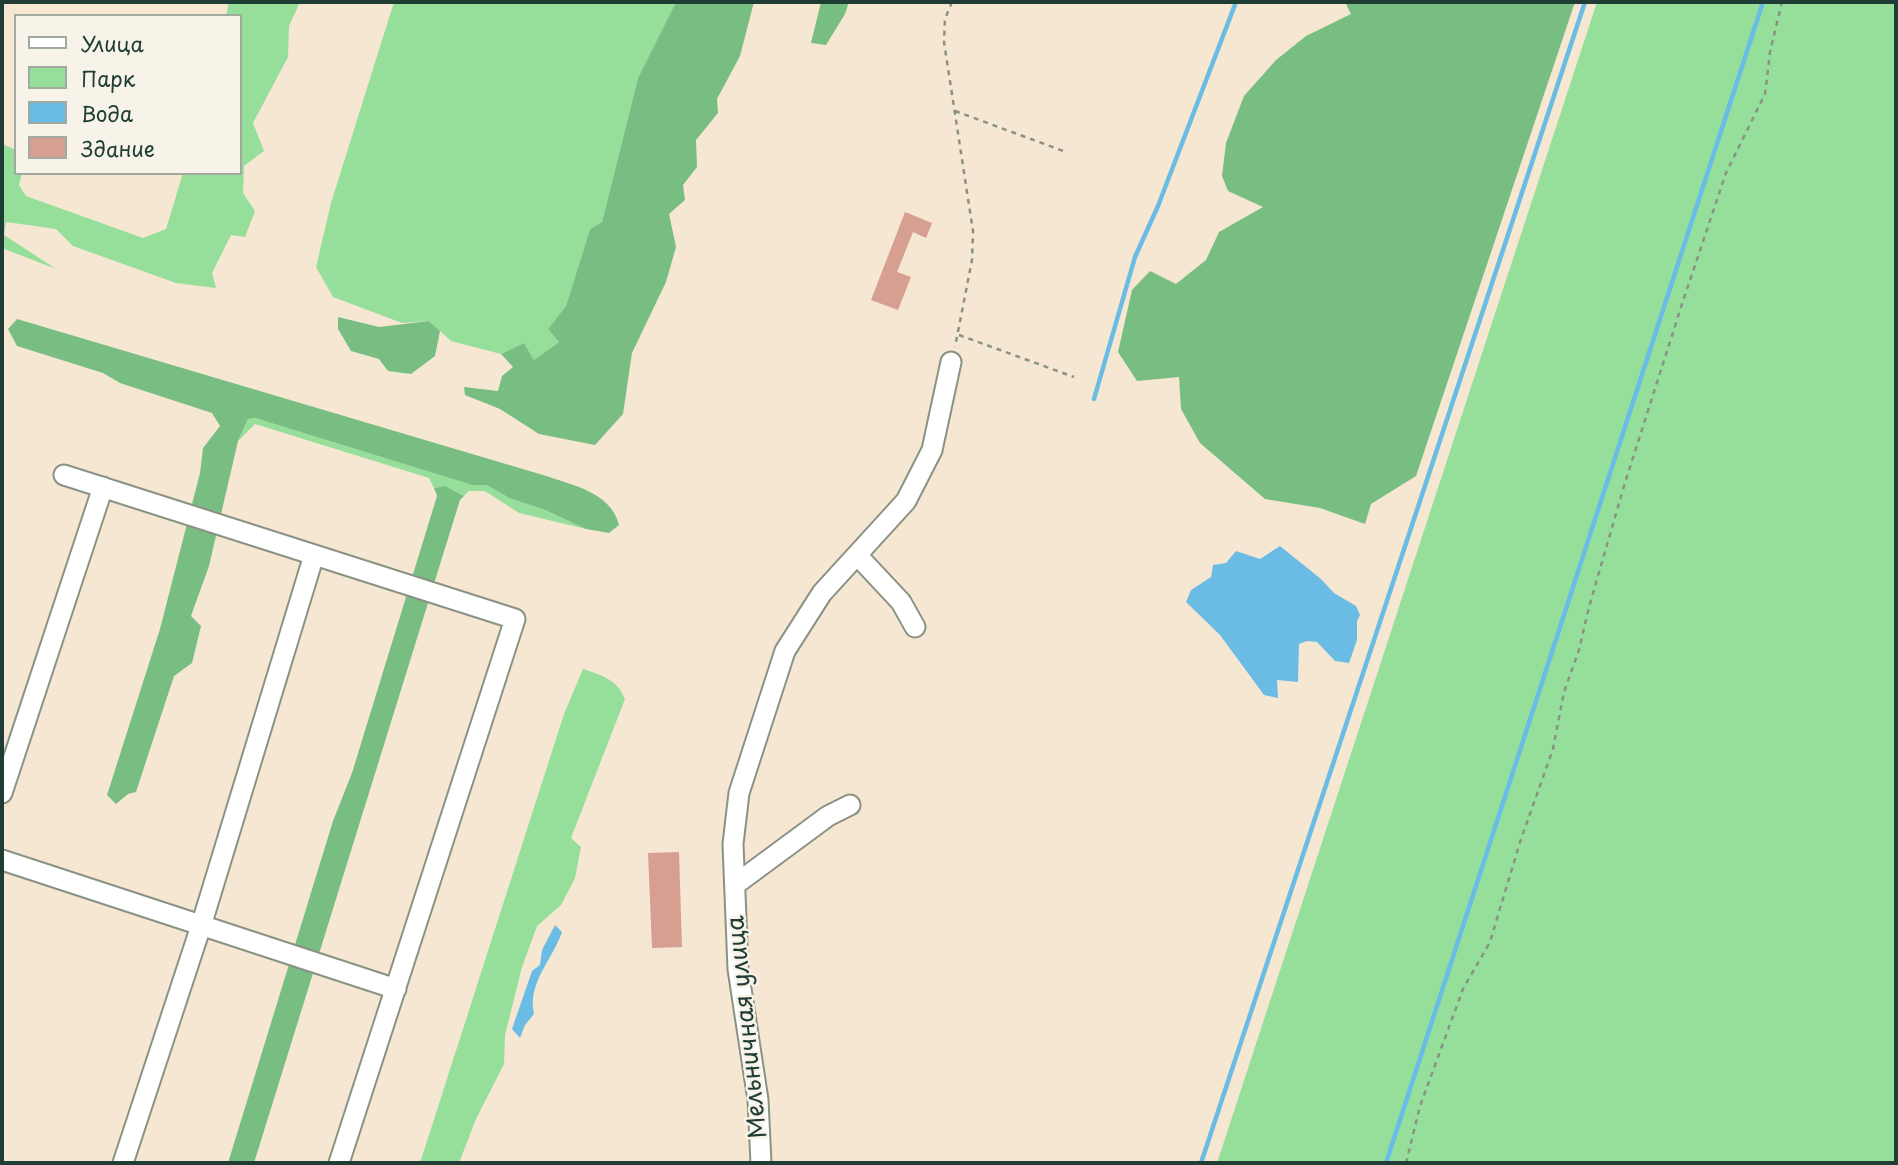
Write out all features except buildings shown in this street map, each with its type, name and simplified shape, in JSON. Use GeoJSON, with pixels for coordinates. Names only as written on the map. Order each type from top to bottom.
{"type":"FeatureCollection","features":[{"type":"Feature","properties":{"kind":"street","name":"Мельничная улица"},"geometry":{"type":"LineString","coordinates":[[761,1163],[758,1100],[738,968],[733,844],[739,793],[785,651],[822,593],[906,501],[927,461],[940,424],[951,362]]}},
{"type":"Feature","properties":{"kind":"street"},"geometry":{"type":"LineString","coordinates":[[64,475],[515,619],[339,1163]]}},
{"type":"Feature","properties":{"kind":"street"},"geometry":{"type":"LineString","coordinates":[[2,793],[103,487]]}},
{"type":"Feature","properties":{"kind":"street"},"geometry":{"type":"LineString","coordinates":[[123,1163],[201,926],[314,555]]}},
{"type":"Feature","properties":{"kind":"street"},"geometry":{"type":"LineString","coordinates":[[857,555],[901,602],[915,627]]}},
{"type":"Feature","properties":{"kind":"street"},"geometry":{"type":"LineString","coordinates":[[736,884],[828,816],[850,805]]}},
{"type":"Feature","properties":{"kind":"street"},"geometry":{"type":"LineString","coordinates":[[2,860],[396,989]]}},
{"type":"Feature","properties":{"kind":"path"},"geometry":{"type":"LineString","coordinates":[[951,362],[972,260],[973,231],[944,42],[945,19],[952,2]]}},
{"type":"Feature","properties":{"kind":"path"},"geometry":{"type":"LineString","coordinates":[[1406,1163],[1417,1114],[1462,989],[1490,942],[1520,842],[1555,741],[1564,692],[1579,650],[1624,486],[1693,270],[1726,173],[1765,94],[1770,52],[1782,2]]}},
{"type":"Feature","properties":{"kind":"path"},"geometry":{"type":"LineString","coordinates":[[955,111],[1066,152]]}},
{"type":"Feature","properties":{"kind":"path"},"geometry":{"type":"LineString","coordinates":[[958,334],[1074,377]]}},
{"type":"Feature","properties":{"kind":"green space"},"geometry":{"type":"Polygon","coordinates":[[[229,2],[300,2],[289,26],[288,57],[253,123],[264,151],[244,166],[243,193],[255,211],[245,237],[231,235],[212,273],[216,288],[176,283],[73,246],[56,229],[6,222],[4,235],[56,269],[2,248],[2,144],[14,149],[14,175],[22,175],[19,185],[26,196],[143,238],[166,229],[182,175],[242,175],[242,14],[226,14],[229,2]]]}},
{"type":"Feature","properties":{"kind":"green space"},"geometry":{"type":"Polygon","coordinates":[[[394,2],[676,2],[638,78],[602,222],[590,229],[566,306],[548,329],[559,342],[534,360],[524,343],[501,354],[451,341],[429,321],[402,323],[333,297],[316,267],[331,203],[394,2]]]}},
{"type":"Feature","properties":{"kind":"green space"},"geometry":{"type":"Polygon","coordinates":[[[676,2],[754,2],[740,56],[717,99],[718,113],[696,140],[697,167],[683,185],[685,200],[669,214],[676,247],[666,282],[632,353],[623,414],[595,445],[539,434],[500,409],[465,395],[464,387],[498,391],[502,376],[513,367],[501,354],[524,343],[534,360],[559,342],[548,329],[566,306],[590,229],[602,222],[638,78],[676,2]]]}},
{"type":"Feature","properties":{"kind":"green space"},"geometry":{"type":"Polygon","coordinates":[[[821,2],[849,2],[845,14],[826,45],[811,43],[821,2]]]}},
{"type":"Feature","properties":{"kind":"green space"},"geometry":{"type":"Polygon","coordinates":[[[1345,2],[1575,2],[1416,476],[1371,504],[1365,524],[1320,508],[1265,499],[1200,443],[1181,409],[1179,377],[1137,381],[1118,352],[1132,290],[1150,271],[1176,284],[1206,260],[1219,232],[1263,207],[1228,191],[1222,176],[1226,143],[1244,96],[1276,60],[1306,36],[1351,14],[1345,2]]]}},
{"type":"Feature","properties":{"kind":"green space"},"geometry":{"type":"Polygon","coordinates":[[[1597,2],[1896,2],[1896,1163],[1217,1163],[1597,2]]]}},
{"type":"Feature","properties":{"kind":"green space"},"geometry":{"type":"Polygon","coordinates":[[[338,317],[379,327],[429,321],[440,331],[435,356],[411,374],[388,371],[379,359],[351,351],[338,329],[338,317]]]}},
{"type":"Feature","properties":{"kind":"green space"},"geometry":{"type":"Polygon","coordinates":[[[17,319],[566,482],[599,497],[615,514],[619,525],[609,533],[586,529],[545,510],[509,498],[487,485],[472,485],[255,418],[248,419],[238,441],[209,566],[191,616],[201,626],[192,663],[174,676],[136,792],[128,794],[116,804],[107,795],[160,629],[200,473],[203,448],[220,426],[212,413],[120,383],[103,373],[17,346],[8,329],[17,319]]]}},
{"type":"Feature","properties":{"kind":"green space"},"geometry":{"type":"Polygon","coordinates":[[[255,418],[472,485],[487,485],[509,498],[545,510],[586,529],[519,513],[485,491],[469,491],[464,496],[445,486],[434,488],[429,478],[255,424],[238,441],[248,419],[255,418]]]}},
{"type":"Feature","properties":{"kind":"green space"},"geometry":{"type":"Polygon","coordinates":[[[445,486],[464,496],[460,500],[254,1163],[228,1163],[437,496],[434,488],[445,486]]]}},
{"type":"Feature","properties":{"kind":"green space"},"geometry":{"type":"Polygon","coordinates":[[[583,669],[613,682],[625,699],[571,838],[581,847],[575,878],[561,905],[537,926],[522,967],[505,1035],[504,1064],[476,1119],[459,1163],[420,1163],[564,714],[583,669]]]}},
{"type":"Feature","properties":{"kind":"water"},"geometry":{"type":"Polygon","coordinates":[[[1280,546],[1334,593],[1356,606],[1360,615],[1357,621],[1357,640],[1349,663],[1335,661],[1317,642],[1299,644],[1298,682],[1277,680],[1278,698],[1264,695],[1220,635],[1186,602],[1191,590],[1211,577],[1213,565],[1226,563],[1236,551],[1260,559],[1280,546]]]}},
{"type":"Feature","properties":{"kind":"water"},"geometry":{"type":"Polygon","coordinates":[[[555,925],[562,932],[537,982],[534,1014],[525,1025],[520,1038],[512,1029],[532,971],[540,965],[542,950],[555,925]]]}},
{"type":"Feature","properties":{"kind":"waterway"},"geometry":{"type":"LineString","coordinates":[[1094,399],[1135,257],[1158,206],[1236,2]]}},
{"type":"Feature","properties":{"kind":"waterway"},"geometry":{"type":"LineString","coordinates":[[1201,1163],[1585,2]]}},
{"type":"Feature","properties":{"kind":"waterway"},"geometry":{"type":"LineString","coordinates":[[1386,1163],[1763,2]]}}]}
